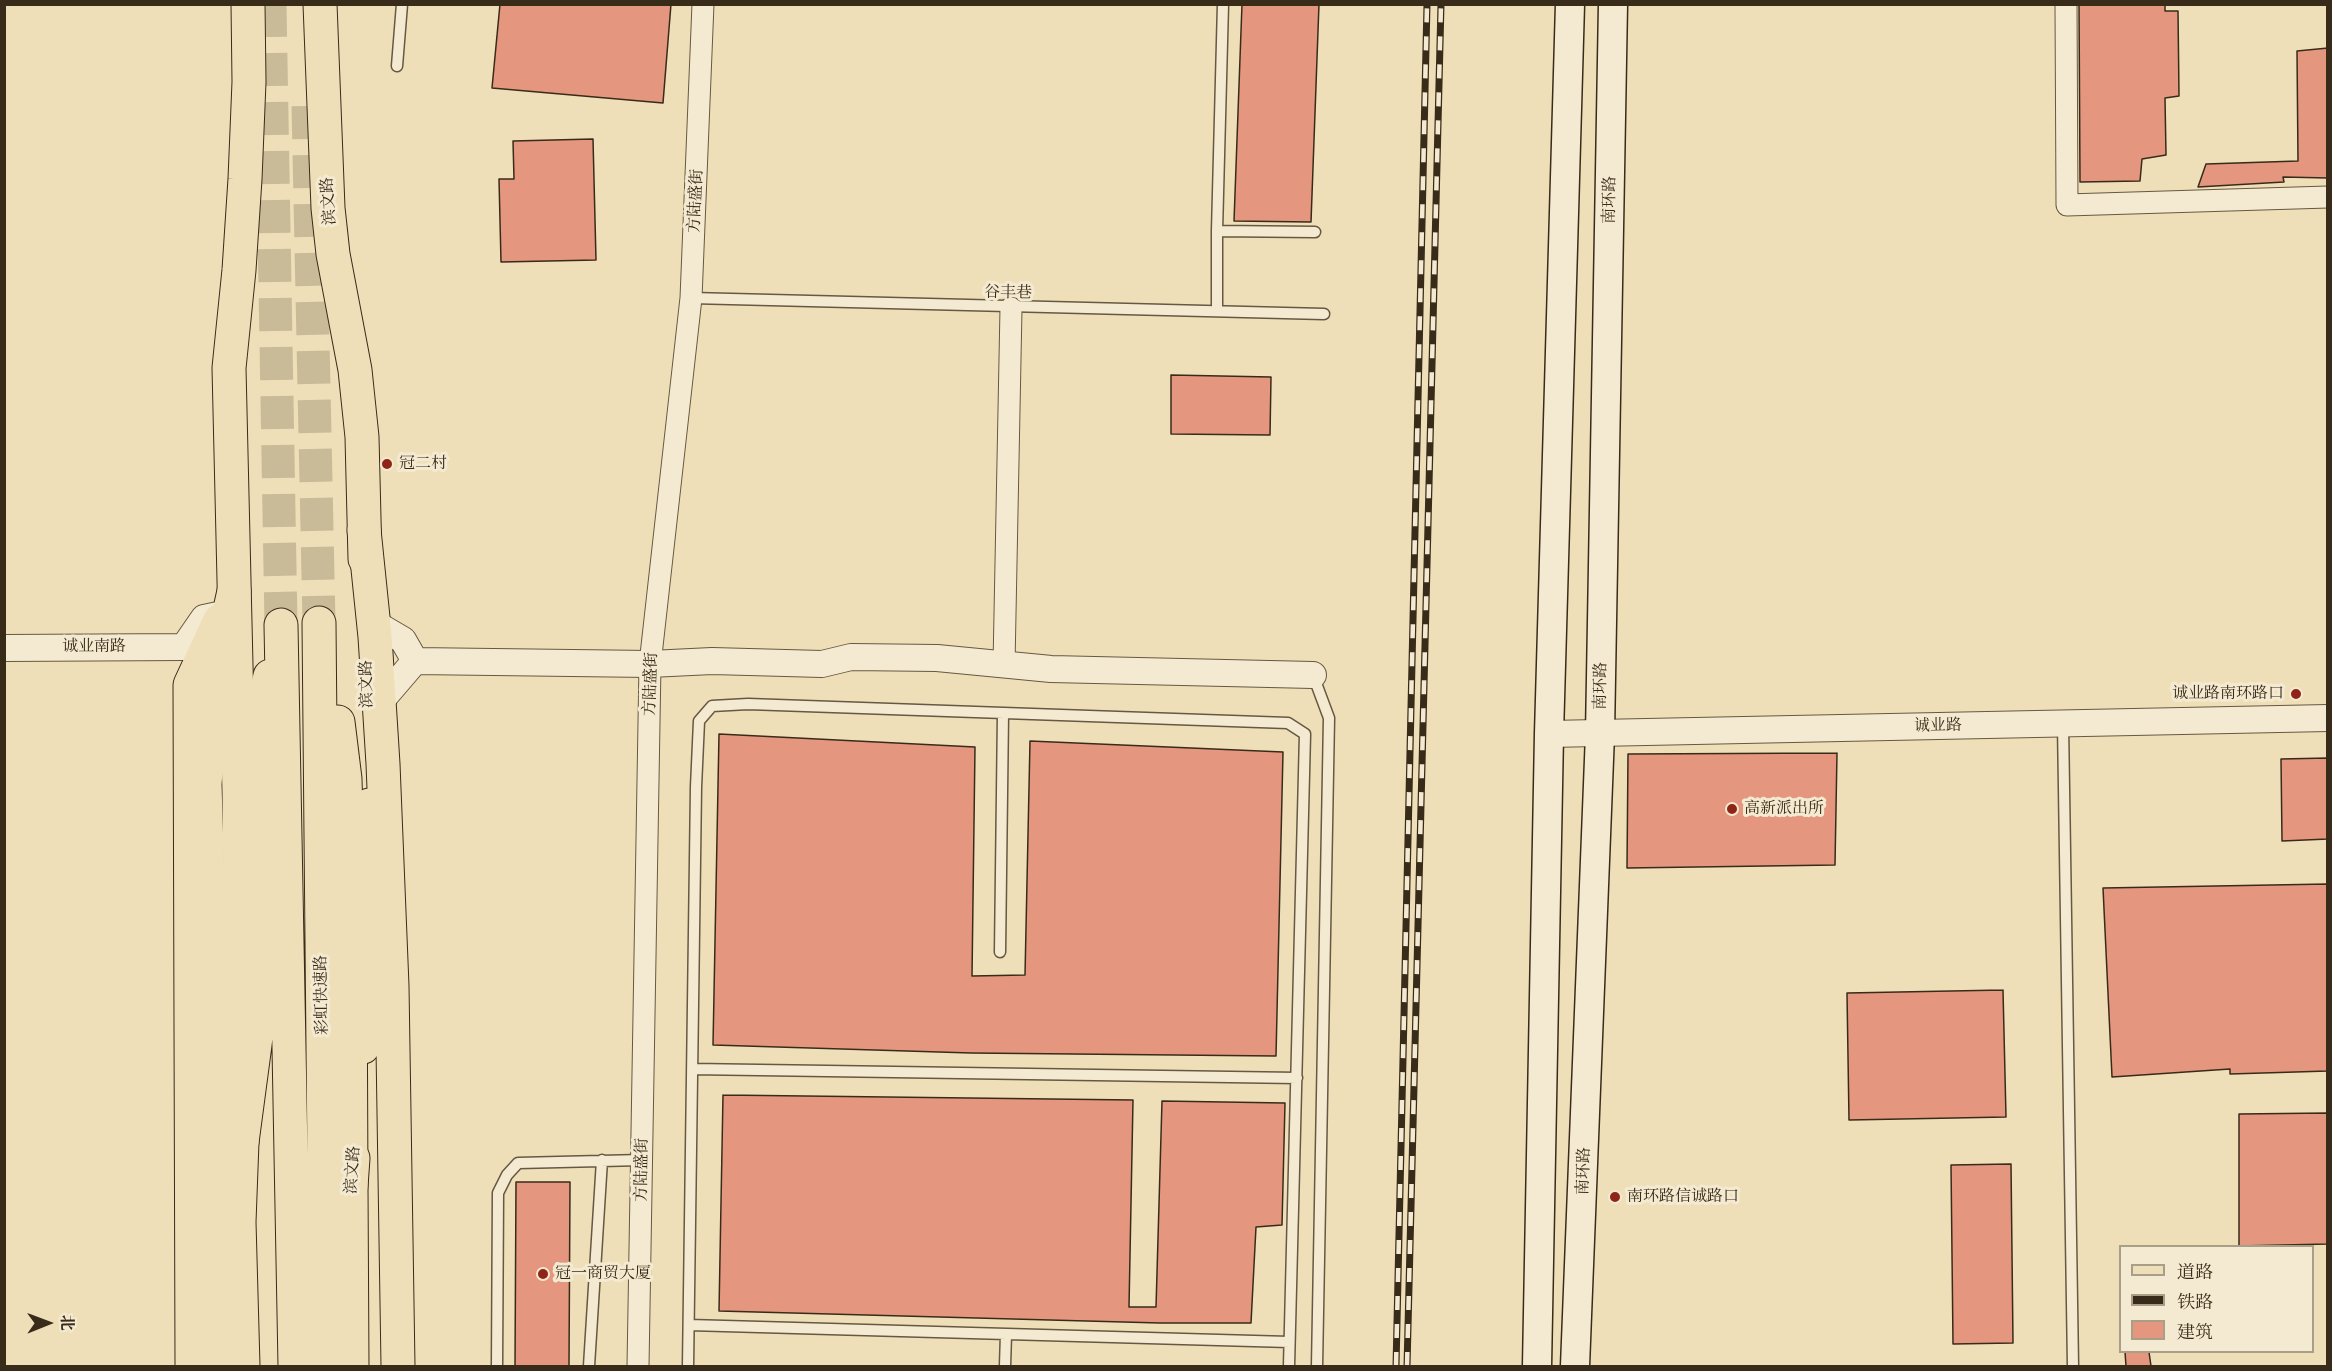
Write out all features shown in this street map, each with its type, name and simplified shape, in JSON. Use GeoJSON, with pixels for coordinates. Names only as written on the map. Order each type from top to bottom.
{"type":"FeatureCollection","features":[{"type":"Feature","properties":{"kind":"main road"},"geometry":{"type":"LineString","coordinates":[[243,1366],[239,1222],[242,1142],[239,792],[229,602],[229,368],[245,178],[249,82],[248,4]]}},
{"type":"Feature","properties":{"kind":"main road","name":"滨文路"},"geometry":{"type":"LineString","coordinates":[[320,4],[328,208],[333,254],[346,315],[361,426],[364,530],[372,945],[351,1186],[352,1366]]}},
{"type":"Feature","properties":{"kind":"main road"},"geometry":{"type":"LineString","coordinates":[[1538,1366],[1549,734],[1570,4]]}},
{"type":"Feature","properties":{"kind":"main road","name":"南环路"},"geometry":{"type":"LineString","coordinates":[[1575,1366],[1600,734],[1613,4]]}},
{"type":"Feature","properties":{"kind":"main road"},"geometry":{"type":"LineString","coordinates":[[364,530],[380,703],[392,986],[398,1366]]}},
{"type":"Feature","properties":{"kind":"main road"},"geometry":{"type":"LineString","coordinates":[[192,1366],[190,661],[229,602]]}},
{"type":"Feature","properties":{"kind":"main road"},"geometry":{"type":"LineString","coordinates":[[215,1366],[211,981],[205,784],[213,687],[229,602]]}},
{"type":"Feature","properties":{"kind":"main road","name":"彩虹快速路"},"geometry":{"type":"LineString","coordinates":[[326,1366],[319,623],[334,689],[345,779],[350,952],[351,1186]]}},
{"type":"Feature","properties":{"kind":"main road"},"geometry":{"type":"LineString","coordinates":[[242,1142],[260,1007],[258,728],[281,625],[295,1366]]}},
{"type":"Feature","properties":{"kind":"street","name":"方陆盛街"},"geometry":{"type":"LineString","coordinates":[[638,1366],[650,664],[691,298],[703,4]]}},
{"type":"Feature","properties":{"kind":"street"},"geometry":{"type":"LineString","coordinates":[[2066,4],[2067,205],[2328,197]]}},
{"type":"Feature","properties":{"kind":"street"},"geometry":{"type":"LineString","coordinates":[[1004,665],[1011,308]]}},
{"type":"Feature","properties":{"kind":"street"},"geometry":{"type":"LineString","coordinates":[[374,623],[402,640],[415,661]]}},
{"type":"Feature","properties":{"kind":"street","name":"诚业南路"},"geometry":{"type":"LineString","coordinates":[[4,648],[190,661]]}},
{"type":"Feature","properties":{"kind":"street"},"geometry":{"type":"LineString","coordinates":[[415,661],[650,664],[712,661],[822,664],[851,657],[937,658],[1051,669],[1312,675]]}},
{"type":"Feature","properties":{"kind":"street"},"geometry":{"type":"LineString","coordinates":[[380,703],[415,661]]}},
{"type":"Feature","properties":{"kind":"street","name":"诚业路"},"geometry":{"type":"LineString","coordinates":[[1549,734],[2328,718]]}},
{"type":"Feature","properties":{"kind":"lane"},"geometry":{"type":"LineString","coordinates":[[397,66],[402,4]]}},
{"type":"Feature","properties":{"kind":"lane"},"geometry":{"type":"LineString","coordinates":[[1217,311],[1216,231],[1223,4]]}},
{"type":"Feature","properties":{"kind":"lane"},"geometry":{"type":"LineString","coordinates":[[1216,231],[1315,232]]}},
{"type":"Feature","properties":{"kind":"lane","name":"谷丰巷"},"geometry":{"type":"LineString","coordinates":[[691,298],[1011,308],[1324,314]]}},
{"type":"Feature","properties":{"kind":"lane"},"geometry":{"type":"LineString","coordinates":[[1312,675],[1329,718],[1317,1366]]}},
{"type":"Feature","properties":{"kind":"lane"},"geometry":{"type":"LineString","coordinates":[[688,1366],[696,787],[699,721],[712,706],[748,704],[1288,723],[1305,734],[1289,1366]]}},
{"type":"Feature","properties":{"kind":"lane"},"geometry":{"type":"LineString","coordinates":[[1000,952],[1002,713]]}},
{"type":"Feature","properties":{"kind":"lane"},"geometry":{"type":"LineString","coordinates":[[2063,723],[2073,1366]]}},
{"type":"Feature","properties":{"kind":"lane"},"geometry":{"type":"LineString","coordinates":[[692,1070],[1297,1078]]}},
{"type":"Feature","properties":{"kind":"lane"},"geometry":{"type":"LineString","coordinates":[[590,1366],[602,1160]]}},
{"type":"Feature","properties":{"kind":"lane"},"geometry":{"type":"LineString","coordinates":[[497,1366],[498,1193],[507,1175],[518,1163],[642,1160]]}},
{"type":"Feature","properties":{"kind":"lane"},"geometry":{"type":"LineString","coordinates":[[689,1325],[1290,1342]]}},
{"type":"Feature","properties":{"kind":"lane"},"geometry":{"type":"LineString","coordinates":[[1005,1366],[1006,1334]]}},
{"type":"Feature","properties":{"kind":"building"},"geometry":{"type":"Polygon","coordinates":[[[500,4],[671,4],[663,103],[492,88],[500,4]]]}},
{"type":"Feature","properties":{"kind":"building"},"geometry":{"type":"Polygon","coordinates":[[[1242,4],[1319,4],[1311,222],[1234,221],[1242,4]]]}},
{"type":"Feature","properties":{"kind":"building"},"geometry":{"type":"Polygon","coordinates":[[[2079,4],[2165,4],[2165,11],[2178,11],[2179,96],[2165,98],[2166,155],[2142,159],[2140,181],[2080,182],[2079,4]]]}},
{"type":"Feature","properties":{"kind":"building"},"geometry":{"type":"Polygon","coordinates":[[[2328,48],[2328,178],[2283,177],[2284,182],[2198,187],[2206,164],[2298,161],[2297,51],[2328,48]]]}},
{"type":"Feature","properties":{"kind":"building"},"geometry":{"type":"Polygon","coordinates":[[[593,139],[596,260],[501,262],[499,179],[514,179],[513,141],[593,139]]]}},
{"type":"Feature","properties":{"kind":"building"},"geometry":{"type":"Polygon","coordinates":[[[1171,375],[1271,377],[1270,435],[1171,434],[1171,375]]]}},
{"type":"Feature","properties":{"kind":"building"},"geometry":{"type":"Polygon","coordinates":[[[719,734],[975,747],[972,976],[1025,975],[1030,741],[1283,752],[1276,1056],[971,1053],[713,1045],[719,734]]]}},
{"type":"Feature","properties":{"kind":"building","name":"高新派出所"},"geometry":{"type":"Polygon","coordinates":[[[1837,753],[1835,865],[1627,868],[1628,754],[1837,753]]]}},
{"type":"Feature","properties":{"kind":"building"},"geometry":{"type":"Polygon","coordinates":[[[2328,758],[2328,839],[2282,841],[2281,759],[2328,758]]]}},
{"type":"Feature","properties":{"kind":"building"},"geometry":{"type":"Polygon","coordinates":[[[2328,884],[2328,1071],[2230,1074],[2230,1069],[2112,1077],[2103,888],[2328,884]]]}},
{"type":"Feature","properties":{"kind":"building"},"geometry":{"type":"Polygon","coordinates":[[[2003,990],[2006,1117],[1849,1120],[1847,993],[2003,990]]]}},
{"type":"Feature","properties":{"kind":"building"},"geometry":{"type":"Polygon","coordinates":[[[723,1095],[1133,1100],[1129,1307],[1156,1307],[1162,1101],[1285,1103],[1282,1225],[1256,1227],[1251,1323],[1160,1323],[719,1311],[723,1095]]]}},
{"type":"Feature","properties":{"kind":"building"},"geometry":{"type":"Polygon","coordinates":[[[2328,1113],[2328,1244],[2239,1245],[2239,1114],[2328,1113]]]}},
{"type":"Feature","properties":{"kind":"building"},"geometry":{"type":"Polygon","coordinates":[[[2011,1164],[2013,1343],[1953,1344],[1951,1165],[2011,1164]]]}},
{"type":"Feature","properties":{"kind":"building","name":"冠一商贸大厦"},"geometry":{"type":"Polygon","coordinates":[[[516,1182],[570,1182],[569,1366],[515,1366],[516,1182]]]}},
{"type":"Feature","properties":{"kind":"building"},"geometry":{"type":"Polygon","coordinates":[[[2125,1353],[2149,1353],[2151,1366],[2126,1366],[2125,1353]]]}},
{"type":"Feature","properties":{"kind":"tunnel"},"geometry":{"type":"LineString","coordinates":[[270,4],[281,625]]}},
{"type":"Feature","properties":{"kind":"tunnel"},"geometry":{"type":"LineString","coordinates":[[308,106],[319,623]]}},
{"type":"Feature","properties":{"kind":"railway"},"geometry":{"type":"LineString","coordinates":[[1396,1366],[1427,4]]}},
{"type":"Feature","properties":{"kind":"railway"},"geometry":{"type":"LineString","coordinates":[[1407,1366],[1441,4]]}},
{"type":"Feature","properties":{"kind":"place","name":"冠二村"},"geometry":{"type":"Point","coordinates":[387,464]}},
{"type":"Feature","properties":{"kind":"place","name":"诚业路南环路口"},"geometry":{"type":"Point","coordinates":[2296,694]}},
{"type":"Feature","properties":{"kind":"place","name":"高新派出所"},"geometry":{"type":"Point","coordinates":[1732,809]}},
{"type":"Feature","properties":{"kind":"place","name":"南环路信诚路口"},"geometry":{"type":"Point","coordinates":[1615,1197]}},
{"type":"Feature","properties":{"kind":"place","name":"冠一商贸大厦"},"geometry":{"type":"Point","coordinates":[543,1274]}}]}
